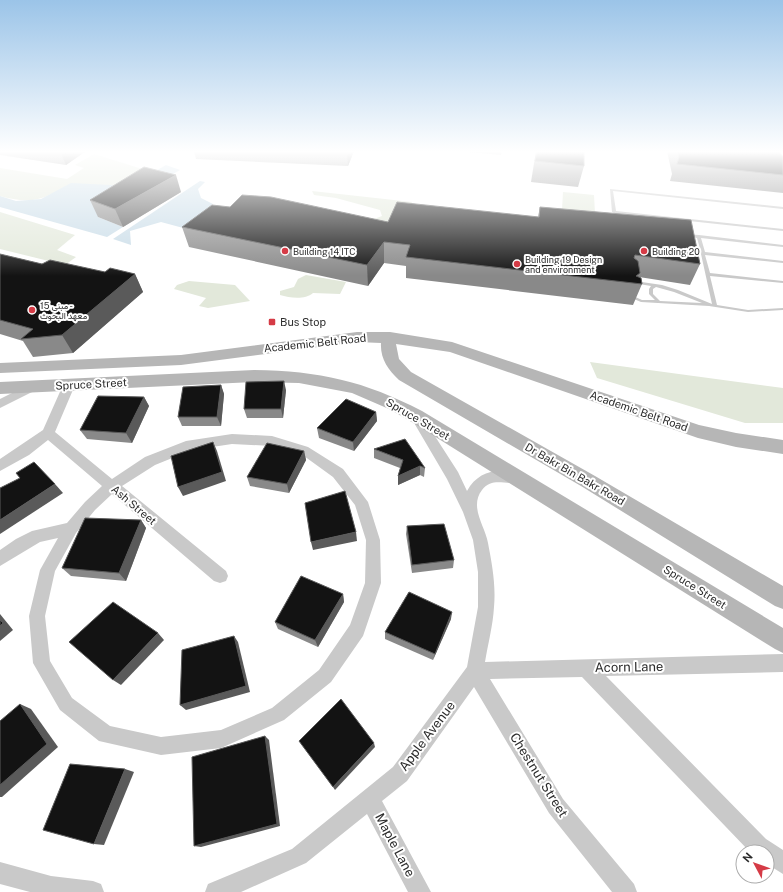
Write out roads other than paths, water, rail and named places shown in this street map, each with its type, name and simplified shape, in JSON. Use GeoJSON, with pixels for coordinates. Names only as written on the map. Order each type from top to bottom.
{"type":"FeatureCollection","features":[{"type":"Feature","properties":{"kind":"street","name":"Academic Belt Road"},"geometry":{"type":"LineString","coordinates":[[0,361],[167,353],[347,331],[408,332],[451,339],[703,421],[760,436],[783,437]]}},
{"type":"Feature","properties":{"kind":"street","name":"Academic Belt Road"},"geometry":{"type":"LineString","coordinates":[[0,368],[181,360],[357,337],[390,338],[452,348],[698,431],[736,440],[783,447]]}},
{"type":"Feature","properties":{"kind":"street","name":"Dr Bakr Bin Bakr Road"},"geometry":{"type":"LineString","coordinates":[[390,338],[388,344],[390,358],[393,365],[405,376],[588,481],[783,598]]}},
{"type":"Feature","properties":{"kind":"street","name":"Spruce Street"},"geometry":{"type":"LineString","coordinates":[[0,388],[254,376],[288,376],[318,379],[357,388],[390,401],[416,416],[783,642]]}},
{"type":"Feature","properties":{"kind":"street"},"geometry":{"type":"LineString","coordinates":[[0,466],[24,451],[48,433],[69,385]]}},
{"type":"Feature","properties":{"kind":"street"},"geometry":{"type":"LineString","coordinates":[[0,404],[32,387]]}},
{"type":"Feature","properties":{"kind":"street","name":"Apple Avenue"},"geometry":{"type":"LineString","coordinates":[[225,890],[299,856],[400,774],[475,671],[486,607],[486,572],[480,540],[470,512],[453,476],[416,416]]}},
{"type":"Feature","properties":{"kind":"street","name":"Ash Street"},"geometry":{"type":"LineString","coordinates":[[48,433],[220,576]]}},
{"type":"Feature","properties":{"kind":"street"},"geometry":{"type":"LineString","coordinates":[[232,439],[272,441],[308,452],[338,473],[361,502],[373,540],[373,583],[357,630],[325,676],[278,714],[221,739],[161,746],[106,734],[66,704],[42,663],[37,616],[48,570],[71,528],[90,506],[112,486],[150,461],[191,445],[232,439]]}},
{"type":"Feature","properties":{"kind":"street","name":"Apple Avenue"},"geometry":{"type":"LineString","coordinates":[[470,512],[472,492],[484,480],[493,476],[504,475],[519,479]]}},
{"type":"Feature","properties":{"kind":"street"},"geometry":{"type":"LineString","coordinates":[[0,559],[21,544],[37,536],[71,528]]}},
{"type":"Feature","properties":{"kind":"street","name":"Acorn Lane"},"geometry":{"type":"LineString","coordinates":[[475,671],[783,663]]}},
{"type":"Feature","properties":{"kind":"street"},"geometry":{"type":"LineString","coordinates":[[585,668],[759,846],[783,863]]}},
{"type":"Feature","properties":{"kind":"street","name":"Chestnut Street"},"geometry":{"type":"LineString","coordinates":[[475,671],[556,806],[626,892]]}},
{"type":"Feature","properties":{"kind":"street","name":"Maple Lane"},"geometry":{"type":"LineString","coordinates":[[369,798],[420,892]]}},
{"type":"Feature","properties":{"kind":"street"},"geometry":{"type":"LineString","coordinates":[[0,873],[51,890],[93,892]]}},
{"type":"Feature","properties":{"kind":"lane"},"geometry":{"type":"LineString","coordinates":[[611,193],[614,212],[783,230]]}},
{"type":"Feature","properties":{"kind":"lane"},"geometry":{"type":"LineString","coordinates":[[636,193],[783,208]]}},
{"type":"Feature","properties":{"kind":"lane"},"geometry":{"type":"LineString","coordinates":[[683,234],[783,246]]}},
{"type":"Feature","properties":{"kind":"lane"},"geometry":{"type":"LineString","coordinates":[[699,236],[715,306]]}},
{"type":"Feature","properties":{"kind":"lane"},"geometry":{"type":"LineString","coordinates":[[702,253],[783,262]]}},
{"type":"Feature","properties":{"kind":"lane"},"geometry":{"type":"LineString","coordinates":[[708,274],[783,282]]}},
{"type":"Feature","properties":{"kind":"lane"},"geometry":{"type":"LineString","coordinates":[[629,278],[636,282],[655,285],[676,291],[709,305]]}},
{"type":"Feature","properties":{"kind":"lane"},"geometry":{"type":"LineString","coordinates":[[655,285],[651,289],[651,294],[660,302]]}},
{"type":"Feature","properties":{"kind":"lane"},"geometry":{"type":"LineString","coordinates":[[631,296],[641,301],[709,305],[748,311],[783,309]]}},
{"type":"Feature","properties":{"kind":"water"},"geometry":{"type":"Polygon","coordinates":[[[53,193],[141,193],[98,217],[123,227],[107,237],[0,207],[0,196],[16,201],[41,199],[53,193]]]}},
{"type":"Feature","properties":{"kind":"water"},"geometry":{"type":"Polygon","coordinates":[[[183,193],[199,193],[201,198],[213,204],[187,229],[161,222],[130,231],[131,245],[113,239],[183,193]]]}},
{"type":"Feature","properties":{"kind":"place","name":"Building 14 ITC"},"geometry":{"type":"Point","coordinates":[285,251]}},
{"type":"Feature","properties":{"kind":"place","name":"Building 20"},"geometry":{"type":"Point","coordinates":[644,251]}},
{"type":"Feature","properties":{"kind":"place","name":"Building 19 Design and environment"},"geometry":{"type":"Point","coordinates":[517,264]}},
{"type":"Feature","properties":{"kind":"place","name":"مبنى 15 - معهد البحوث"},"geometry":{"type":"Point","coordinates":[32,310]}},
{"type":"Feature","properties":{"kind":"place","name":"Bus Stop"},"geometry":{"type":"Point","coordinates":[272,322]}}]}
